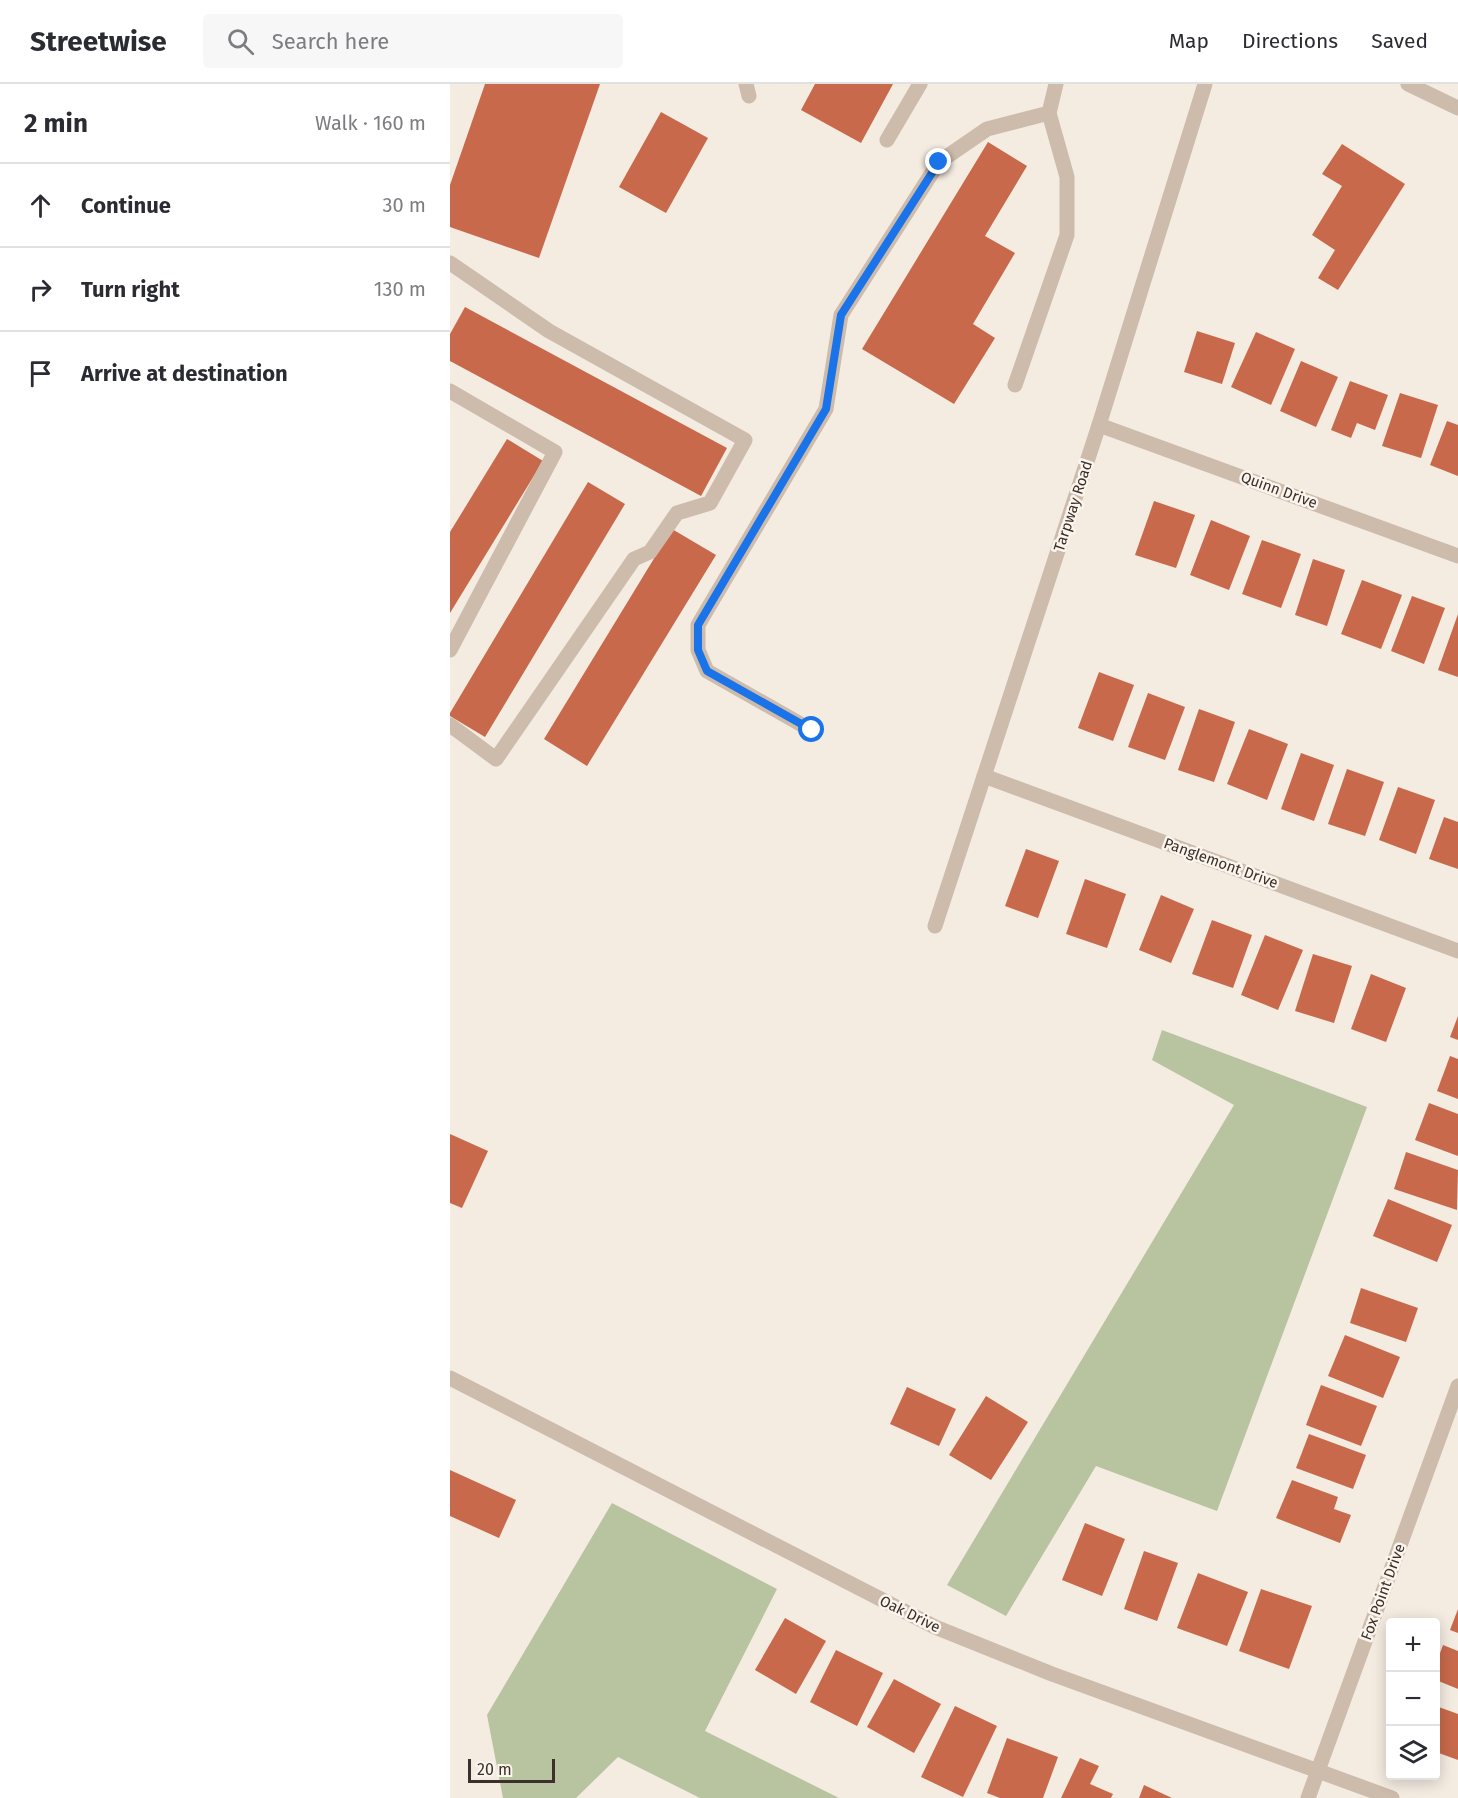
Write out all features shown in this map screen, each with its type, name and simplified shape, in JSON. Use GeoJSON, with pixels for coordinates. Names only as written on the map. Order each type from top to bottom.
{"type":"FeatureCollection","features":[{"type":"Feature","properties":{"kind":"street"},"geometry":{"type":"LineString","coordinates":[[887,140],[920,84]]}},
{"type":"Feature","properties":{"kind":"street"},"geometry":{"type":"LineString","coordinates":[[1014,385],[1067,235],[1067,177],[1049,113],[1056,84]]}},
{"type":"Feature","properties":{"kind":"street","name":"Tarpway Road"},"geometry":{"type":"LineString","coordinates":[[935,926],[1100,424],[1205,84]]}},
{"type":"Feature","properties":{"kind":"street"},"geometry":{"type":"LineString","coordinates":[[1408,84],[1458,108]]}},
{"type":"Feature","properties":{"kind":"street"},"geometry":{"type":"LineString","coordinates":[[812,730],[707,671],[698,650],[698,625],[826,409],[841,315],[939,162],[987,129],[1049,113]]}},
{"type":"Feature","properties":{"kind":"street"},"geometry":{"type":"LineString","coordinates":[[450,263],[549,331],[745,440],[710,503],[677,513],[650,552],[634,559],[496,759],[450,725]]}},
{"type":"Feature","properties":{"kind":"street"},"geometry":{"type":"LineString","coordinates":[[450,391],[555,452],[450,650]]}},
{"type":"Feature","properties":{"kind":"street","name":"Quinn Drive"},"geometry":{"type":"LineString","coordinates":[[1100,424],[1458,556]]}},
{"type":"Feature","properties":{"kind":"street","name":"Panglemont Drive"},"geometry":{"type":"LineString","coordinates":[[984,776],[1458,951]]}},
{"type":"Feature","properties":{"kind":"street","name":"Oak Drive"},"geometry":{"type":"LineString","coordinates":[[450,1378],[935,1627],[1052,1674],[1392,1798]]}},
{"type":"Feature","properties":{"kind":"street","name":"Fox Point Drive"},"geometry":{"type":"LineString","coordinates":[[1308,1798],[1458,1386]]}},
{"type":"Feature","properties":{"kind":"green space"},"geometry":{"type":"Polygon","coordinates":[[[1162,1030],[1367,1107],[1217,1511],[1096,1466],[1006,1616],[947,1585],[1234,1105],[1152,1060],[1162,1030]]]}},
{"type":"Feature","properties":{"kind":"green space"},"geometry":{"type":"Polygon","coordinates":[[[612,1503],[777,1589],[705,1731],[839,1798],[700,1798],[618,1757],[576,1798],[503,1798],[487,1715],[612,1503]]]}},
{"type":"Feature","properties":{"kind":"building"},"geometry":{"type":"Polygon","coordinates":[[[485,84],[600,84],[539,258],[450,227],[450,185],[485,84]]]}},
{"type":"Feature","properties":{"kind":"building"},"geometry":{"type":"Polygon","coordinates":[[[815,84],[893,84],[861,143],[801,110],[815,84]]]}},
{"type":"Feature","properties":{"kind":"building"},"geometry":{"type":"Polygon","coordinates":[[[661,112],[708,138],[666,213],[619,187],[661,112]]]}},
{"type":"Feature","properties":{"kind":"building"},"geometry":{"type":"Polygon","coordinates":[[[988,142],[1027,166],[985,236],[1015,253],[973,324],[995,338],[954,404],[862,349],[988,142]]]}},
{"type":"Feature","properties":{"kind":"building"},"geometry":{"type":"Polygon","coordinates":[[[1342,144],[1405,184],[1338,290],[1318,278],[1335,250],[1312,235],[1342,186],[1322,174],[1342,144]]]}},
{"type":"Feature","properties":{"kind":"building"},"geometry":{"type":"Polygon","coordinates":[[[465,307],[727,448],[701,496],[450,361],[450,334],[465,307]]]}},
{"type":"Feature","properties":{"kind":"building"},"geometry":{"type":"Polygon","coordinates":[[[1197,331],[1235,343],[1222,384],[1184,372],[1197,331]]]}},
{"type":"Feature","properties":{"kind":"building"},"geometry":{"type":"Polygon","coordinates":[[[1256,332],[1295,349],[1271,405],[1231,387],[1256,332]]]}},
{"type":"Feature","properties":{"kind":"building"},"geometry":{"type":"Polygon","coordinates":[[[1301,361],[1338,377],[1316,427],[1280,411],[1301,361]]]}},
{"type":"Feature","properties":{"kind":"building"},"geometry":{"type":"Polygon","coordinates":[[[1350,381],[1388,395],[1375,430],[1357,423],[1351,438],[1331,430],[1350,381]]]}},
{"type":"Feature","properties":{"kind":"building"},"geometry":{"type":"Polygon","coordinates":[[[1400,393],[1438,405],[1421,458],[1382,446],[1400,393]]]}},
{"type":"Feature","properties":{"kind":"building"},"geometry":{"type":"Polygon","coordinates":[[[1447,421],[1458,425],[1458,476],[1430,465],[1447,421]]]}},
{"type":"Feature","properties":{"kind":"building"},"geometry":{"type":"Polygon","coordinates":[[[507,439],[543,461],[450,613],[450,532],[507,439]]]}},
{"type":"Feature","properties":{"kind":"building"},"geometry":{"type":"Polygon","coordinates":[[[588,482],[625,504],[485,737],[450,716],[450,713],[588,482]]]}},
{"type":"Feature","properties":{"kind":"building"},"geometry":{"type":"Polygon","coordinates":[[[1154,501],[1195,515],[1176,568],[1135,555],[1154,501]]]}},
{"type":"Feature","properties":{"kind":"building"},"geometry":{"type":"Polygon","coordinates":[[[1211,520],[1250,536],[1229,590],[1190,575],[1211,520]]]}},
{"type":"Feature","properties":{"kind":"building"},"geometry":{"type":"Polygon","coordinates":[[[672,529],[716,555],[587,766],[544,739],[672,529]]]}},
{"type":"Feature","properties":{"kind":"building"},"geometry":{"type":"Polygon","coordinates":[[[1262,540],[1301,554],[1281,608],[1242,594],[1262,540]]]}},
{"type":"Feature","properties":{"kind":"building"},"geometry":{"type":"Polygon","coordinates":[[[1313,559],[1345,570],[1327,626],[1295,615],[1313,559]]]}},
{"type":"Feature","properties":{"kind":"building"},"geometry":{"type":"Polygon","coordinates":[[[1362,580],[1402,595],[1381,649],[1341,634],[1362,580]]]}},
{"type":"Feature","properties":{"kind":"building"},"geometry":{"type":"Polygon","coordinates":[[[1412,596],[1445,608],[1424,664],[1391,651],[1412,596]]]}},
{"type":"Feature","properties":{"kind":"building"},"geometry":{"type":"Polygon","coordinates":[[[1458,614],[1458,677],[1438,670],[1458,614]]]}},
{"type":"Feature","properties":{"kind":"building"},"geometry":{"type":"Polygon","coordinates":[[[1099,672],[1134,685],[1113,741],[1078,728],[1099,672]]]}},
{"type":"Feature","properties":{"kind":"building"},"geometry":{"type":"Polygon","coordinates":[[[1148,693],[1185,707],[1165,760],[1128,747],[1148,693]]]}},
{"type":"Feature","properties":{"kind":"building"},"geometry":{"type":"Polygon","coordinates":[[[1199,709],[1235,722],[1214,782],[1178,770],[1199,709]]]}},
{"type":"Feature","properties":{"kind":"building"},"geometry":{"type":"Polygon","coordinates":[[[1249,729],[1288,744],[1267,800],[1227,784],[1249,729]]]}},
{"type":"Feature","properties":{"kind":"building"},"geometry":{"type":"Polygon","coordinates":[[[1301,753],[1334,765],[1314,821],[1281,809],[1301,753]]]}},
{"type":"Feature","properties":{"kind":"building"},"geometry":{"type":"Polygon","coordinates":[[[1347,769],[1384,782],[1365,836],[1328,824],[1347,769]]]}},
{"type":"Feature","properties":{"kind":"building"},"geometry":{"type":"Polygon","coordinates":[[[1398,787],[1435,800],[1416,854],[1379,840],[1398,787]]]}},
{"type":"Feature","properties":{"kind":"building"},"geometry":{"type":"Polygon","coordinates":[[[1444,817],[1458,822],[1458,869],[1429,859],[1444,817]]]}},
{"type":"Feature","properties":{"kind":"building"},"geometry":{"type":"Polygon","coordinates":[[[1026,849],[1059,861],[1038,918],[1005,906],[1026,849]]]}},
{"type":"Feature","properties":{"kind":"building"},"geometry":{"type":"Polygon","coordinates":[[[1085,879],[1126,894],[1107,948],[1066,934],[1085,879]]]}},
{"type":"Feature","properties":{"kind":"building"},"geometry":{"type":"Polygon","coordinates":[[[1161,895],[1194,909],[1171,963],[1139,950],[1161,895]]]}},
{"type":"Feature","properties":{"kind":"building"},"geometry":{"type":"Polygon","coordinates":[[[1212,920],[1252,935],[1233,988],[1192,974],[1212,920]]]}},
{"type":"Feature","properties":{"kind":"building"},"geometry":{"type":"Polygon","coordinates":[[[1265,935],[1303,950],[1278,1010],[1241,995],[1265,935]]]}},
{"type":"Feature","properties":{"kind":"building"},"geometry":{"type":"Polygon","coordinates":[[[1313,954],[1352,966],[1334,1023],[1295,1011],[1313,954]]]}},
{"type":"Feature","properties":{"kind":"building"},"geometry":{"type":"Polygon","coordinates":[[[1371,974],[1406,988],[1386,1042],[1351,1029],[1371,974]]]}},
{"type":"Feature","properties":{"kind":"building"},"geometry":{"type":"Polygon","coordinates":[[[1458,1016],[1458,1040],[1450,1037],[1458,1016]]]}},
{"type":"Feature","properties":{"kind":"building"},"geometry":{"type":"Polygon","coordinates":[[[1450,1056],[1458,1059],[1458,1099],[1437,1091],[1450,1056]]]}},
{"type":"Feature","properties":{"kind":"building"},"geometry":{"type":"Polygon","coordinates":[[[1429,1103],[1458,1114],[1458,1156],[1415,1140],[1429,1103]]]}},
{"type":"Feature","properties":{"kind":"building"},"geometry":{"type":"Polygon","coordinates":[[[450,1134],[488,1151],[462,1208],[450,1203],[450,1134]]]}},
{"type":"Feature","properties":{"kind":"building"},"geometry":{"type":"Polygon","coordinates":[[[1406,1152],[1458,1170],[1457,1210],[1394,1189],[1406,1152]]]}},
{"type":"Feature","properties":{"kind":"building"},"geometry":{"type":"Polygon","coordinates":[[[1388,1199],[1452,1225],[1437,1262],[1373,1236],[1388,1199]]]}},
{"type":"Feature","properties":{"kind":"building"},"geometry":{"type":"Polygon","coordinates":[[[1361,1288],[1418,1308],[1406,1342],[1350,1323],[1361,1288]]]}},
{"type":"Feature","properties":{"kind":"building"},"geometry":{"type":"Polygon","coordinates":[[[1345,1335],[1400,1357],[1383,1398],[1328,1376],[1345,1335]]]}},
{"type":"Feature","properties":{"kind":"building"},"geometry":{"type":"Polygon","coordinates":[[[1321,1385],[1377,1406],[1361,1446],[1306,1425],[1321,1385]]]}},
{"type":"Feature","properties":{"kind":"building"},"geometry":{"type":"Polygon","coordinates":[[[907,1387],[956,1409],[939,1446],[890,1424],[907,1387]]]}},
{"type":"Feature","properties":{"kind":"building"},"geometry":{"type":"Polygon","coordinates":[[[986,1396],[1028,1422],[991,1480],[949,1455],[986,1396]]]}},
{"type":"Feature","properties":{"kind":"building"},"geometry":{"type":"Polygon","coordinates":[[[1309,1434],[1366,1455],[1353,1489],[1296,1468],[1309,1434]]]}},
{"type":"Feature","properties":{"kind":"building"},"geometry":{"type":"Polygon","coordinates":[[[450,1470],[516,1500],[499,1538],[450,1516],[450,1470]]]}},
{"type":"Feature","properties":{"kind":"building"},"geometry":{"type":"Polygon","coordinates":[[[1292,1480],[1338,1497],[1334,1509],[1351,1515],[1340,1543],[1276,1518],[1292,1480]]]}},
{"type":"Feature","properties":{"kind":"building"},"geometry":{"type":"Polygon","coordinates":[[[1085,1523],[1125,1539],[1102,1596],[1062,1580],[1085,1523]]]}},
{"type":"Feature","properties":{"kind":"building"},"geometry":{"type":"Polygon","coordinates":[[[1144,1551],[1178,1563],[1157,1621],[1124,1609],[1144,1551]]]}},
{"type":"Feature","properties":{"kind":"building"},"geometry":{"type":"Polygon","coordinates":[[[1198,1573],[1248,1592],[1227,1646],[1177,1628],[1198,1573]]]}},
{"type":"Feature","properties":{"kind":"building"},"geometry":{"type":"Polygon","coordinates":[[[1261,1589],[1312,1606],[1289,1669],[1239,1651],[1261,1589]]]}},
{"type":"Feature","properties":{"kind":"building"},"geometry":{"type":"Polygon","coordinates":[[[1458,1609],[1458,1633],[1450,1630],[1458,1609]]]}},
{"type":"Feature","properties":{"kind":"building"},"geometry":{"type":"Polygon","coordinates":[[[785,1618],[826,1641],[796,1694],[755,1670],[785,1618]]]}},
{"type":"Feature","properties":{"kind":"building"},"geometry":{"type":"Polygon","coordinates":[[[1443,1645],[1458,1651],[1458,1689],[1440,1682],[1440,1653],[1443,1645]]]}},
{"type":"Feature","properties":{"kind":"building"},"geometry":{"type":"Polygon","coordinates":[[[836,1650],[883,1673],[857,1726],[810,1702],[836,1650]]]}},
{"type":"Feature","properties":{"kind":"building"},"geometry":{"type":"Polygon","coordinates":[[[894,1679],[941,1704],[914,1753],[867,1727],[894,1679]]]}},
{"type":"Feature","properties":{"kind":"building"},"geometry":{"type":"Polygon","coordinates":[[[955,1706],[997,1726],[963,1797],[921,1777],[955,1706]]]}},
{"type":"Feature","properties":{"kind":"building"},"geometry":{"type":"Polygon","coordinates":[[[1440,1707],[1458,1714],[1458,1760],[1440,1753],[1440,1707]]]}},
{"type":"Feature","properties":{"kind":"building"},"geometry":{"type":"Polygon","coordinates":[[[1007,1738],[1058,1757],[1043,1798],[1000,1798],[987,1793],[1007,1738]]]}},
{"type":"Feature","properties":{"kind":"building"},"geometry":{"type":"Polygon","coordinates":[[[1080,1758],[1099,1766],[1090,1784],[1113,1794],[1111,1798],[1061,1798],[1080,1758]]]}},
{"type":"Feature","properties":{"kind":"building"},"geometry":{"type":"Polygon","coordinates":[[[1144,1785],[1172,1798],[1139,1798],[1144,1785]]]}},
{"type":"Feature","properties":{"kind":"route"},"geometry":{"type":"LineString","coordinates":[[812,730],[707,671],[698,650],[698,625],[826,409],[841,315],[939,162]]}}]}
